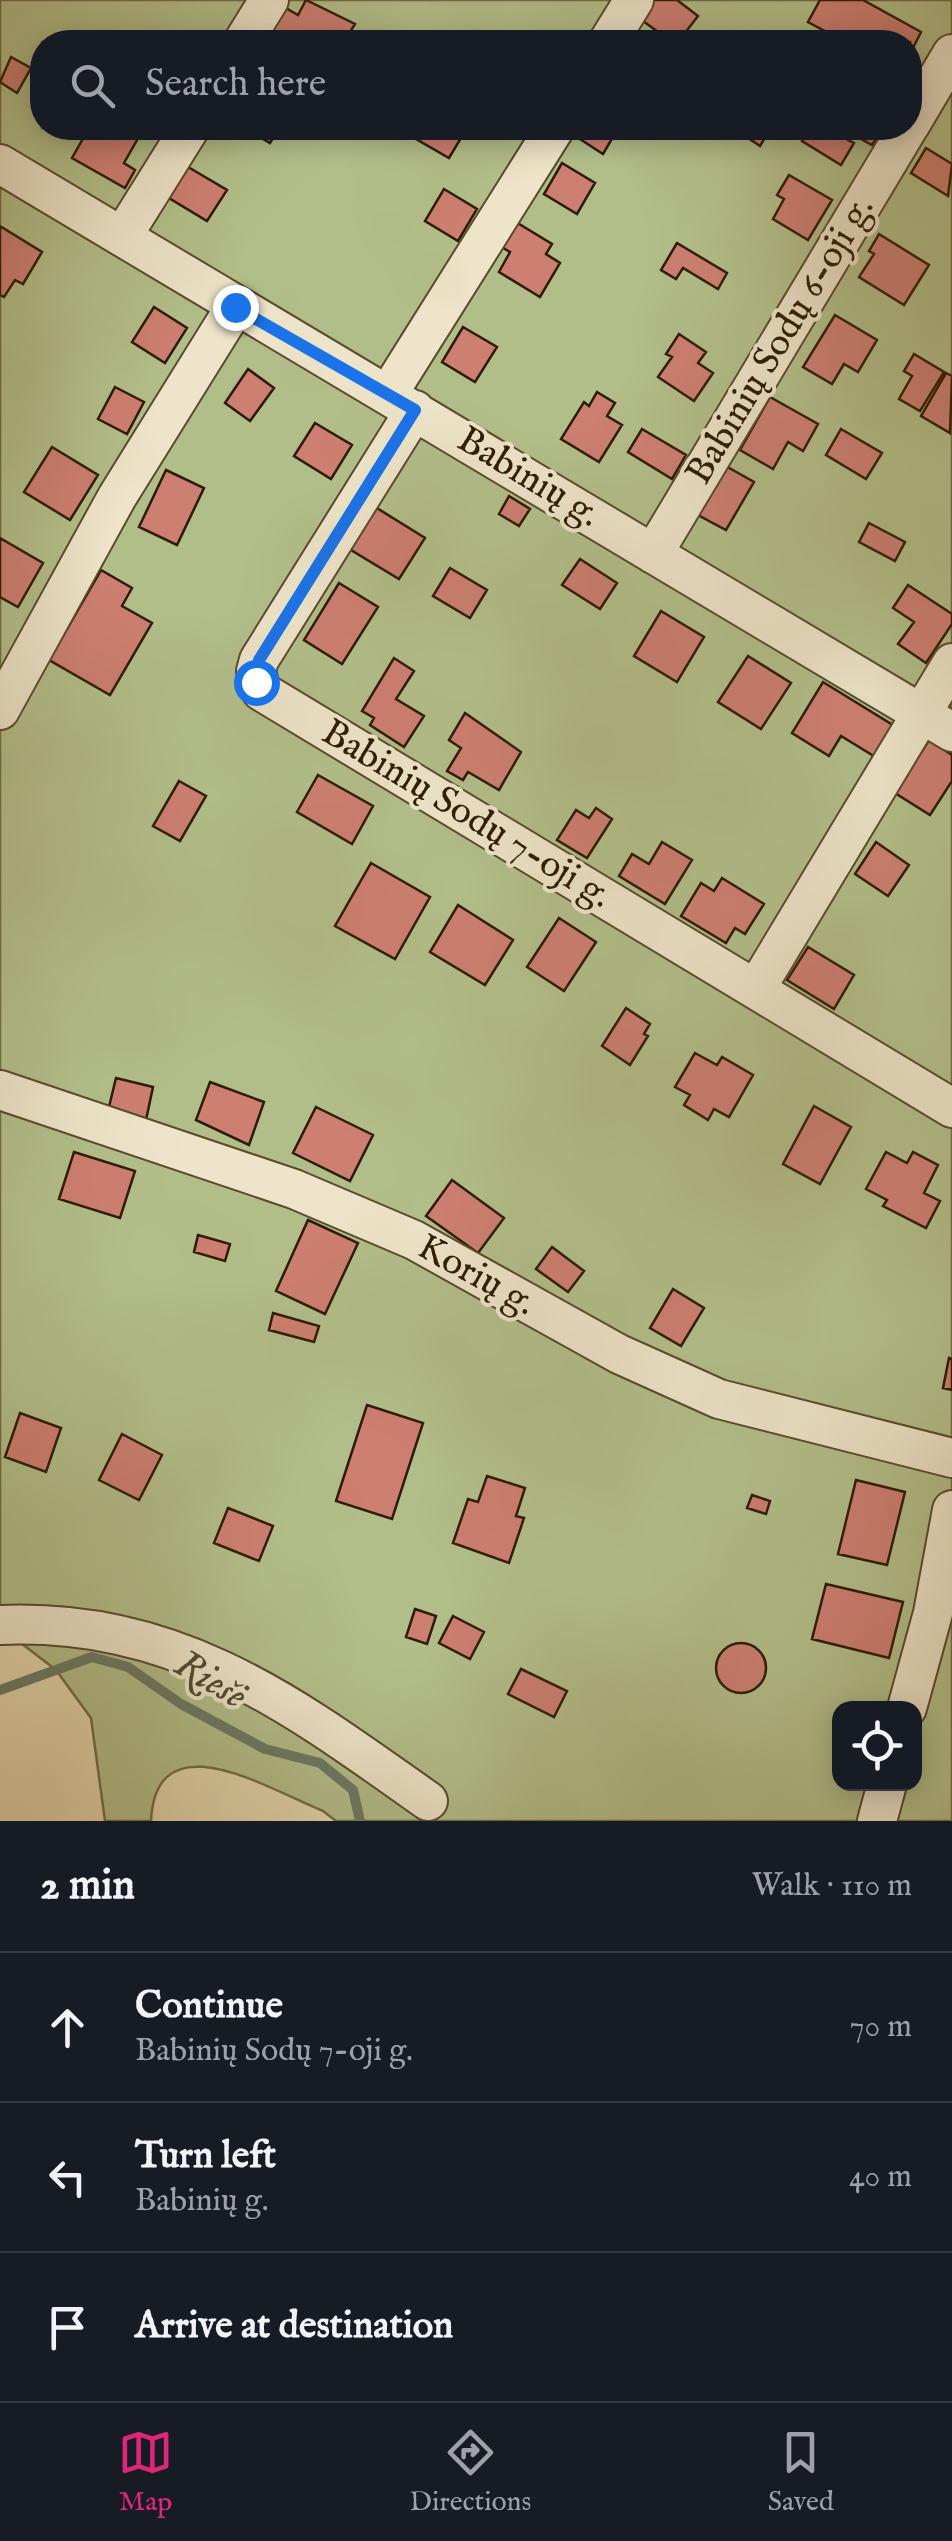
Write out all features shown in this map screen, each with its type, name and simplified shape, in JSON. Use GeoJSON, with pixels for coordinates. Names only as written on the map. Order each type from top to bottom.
{"type":"FeatureCollection","features":[{"type":"Feature","properties":{"kind":"street"},"geometry":{"type":"LineString","coordinates":[[250,30],[269,0]]}},
{"type":"Feature","properties":{"kind":"street"},"geometry":{"type":"LineString","coordinates":[[615,30],[634,0]]}},
{"type":"Feature","properties":{"kind":"street","name":"Babinių Sodų 6-oji g."},"geometry":{"type":"LineString","coordinates":[[922,104],[952,54]]}},
{"type":"Feature","properties":{"kind":"street"},"geometry":{"type":"LineString","coordinates":[[122,238],[183,140]]}},
{"type":"Feature","properties":{"kind":"street"},"geometry":{"type":"LineString","coordinates":[[402,402],[548,140]]}},
{"type":"Feature","properties":{"kind":"street","name":"Babinių Sodų 6-oji g."},"geometry":{"type":"LineString","coordinates":[[653,554],[901,140]]}},
{"type":"Feature","properties":{"kind":"street","name":"Babinių g."},"geometry":{"type":"LineString","coordinates":[[0,164],[937,723]]}},
{"type":"Feature","properties":{"kind":"street"},"geometry":{"type":"LineString","coordinates":[[0,710],[117,497],[235,307]]}},
{"type":"Feature","properties":{"kind":"street","name":"Babinių Sodų 7-oji g."},"geometry":{"type":"LineString","coordinates":[[402,402],[259,660],[256,671],[261,691],[952,1108]]}},
{"type":"Feature","properties":{"kind":"street"},"geometry":{"type":"LineString","coordinates":[[757,987],[937,723],[952,663]]}},
{"type":"Feature","properties":{"kind":"street","name":"Korių g."},"geometry":{"type":"LineString","coordinates":[[0,1090],[294,1189],[380,1226],[619,1354],[719,1399],[952,1458]]}},
{"type":"Feature","properties":{"kind":"street"},"geometry":{"type":"LineString","coordinates":[[909,1701],[932,1614],[952,1510]]}},
{"type":"Feature","properties":{"kind":"street"},"geometry":{"type":"LineString","coordinates":[[0,1624],[110,1632],[202,1660],[288,1702],[428,1801]]}},
{"type":"Feature","properties":{"kind":"street"},"geometry":{"type":"LineString","coordinates":[[877,1821],[885,1791]]}},
{"type":"Feature","properties":{"kind":"green space"},"geometry":{"type":"Polygon","coordinates":[[[0,0],[952,0],[952,1821],[336,1821],[323,1811],[246,1777],[193,1767],[172,1773],[158,1790],[151,1821],[105,1821],[91,1718],[56,1670],[0,1627],[0,0]]]}},
{"type":"Feature","properties":{"kind":"building"},"geometry":{"type":"Polygon","coordinates":[[[306,0],[355,24],[351,30],[270,30],[284,7],[298,15],[306,0]]]}},
{"type":"Feature","properties":{"kind":"building"},"geometry":{"type":"Polygon","coordinates":[[[648,0],[677,0],[698,16],[687,30],[655,30],[636,16],[648,0]]]}},
{"type":"Feature","properties":{"kind":"building"},"geometry":{"type":"Polygon","coordinates":[[[820,0],[863,0],[917,30],[823,30],[808,22],[820,0]]]}},
{"type":"Feature","properties":{"kind":"building"},"geometry":{"type":"Polygon","coordinates":[[[11,57],[30,67],[17,93],[0,82],[11,57]]]}},
{"type":"Feature","properties":{"kind":"building"},"geometry":{"type":"Polygon","coordinates":[[[82,140],[137,140],[124,163],[135,170],[125,188],[72,158],[82,140]]]}},
{"type":"Feature","properties":{"kind":"building"},"geometry":{"type":"Polygon","coordinates":[[[418,140],[460,140],[449,158],[418,140]]]}},
{"type":"Feature","properties":{"kind":"building"},"geometry":{"type":"Polygon","coordinates":[[[581,140],[611,140],[603,154],[581,140]]]}},
{"type":"Feature","properties":{"kind":"building"},"geometry":{"type":"Polygon","coordinates":[[[848,140],[854,143],[841,165],[802,141],[848,140]]]}},
{"type":"Feature","properties":{"kind":"building"},"geometry":{"type":"Polygon","coordinates":[[[926,148],[952,164],[948,196],[911,173],[926,148]]]}},
{"type":"Feature","properties":{"kind":"building"},"geometry":{"type":"Polygon","coordinates":[[[562,163],[595,183],[577,214],[544,194],[562,163]]]}},
{"type":"Feature","properties":{"kind":"building"},"geometry":{"type":"Polygon","coordinates":[[[183,164],[227,190],[207,221],[164,195],[183,164]]]}},
{"type":"Feature","properties":{"kind":"building"},"geometry":{"type":"Polygon","coordinates":[[[789,175],[832,200],[808,240],[773,219],[784,199],[777,195],[789,175]]]}},
{"type":"Feature","properties":{"kind":"building"},"geometry":{"type":"Polygon","coordinates":[[[444,189],[477,209],[458,241],[425,221],[444,189]]]}},
{"type":"Feature","properties":{"kind":"building"},"geometry":{"type":"Polygon","coordinates":[[[511,219],[552,244],[546,254],[560,263],[540,297],[499,272],[510,252],[496,244],[511,219]]]}},
{"type":"Feature","properties":{"kind":"building"},"geometry":{"type":"Polygon","coordinates":[[[0,226],[42,252],[23,284],[15,280],[4,297],[0,295],[0,226]]]}},
{"type":"Feature","properties":{"kind":"building"},"geometry":{"type":"Polygon","coordinates":[[[879,234],[929,265],[904,305],[859,277],[874,254],[869,251],[879,234]]]}},
{"type":"Feature","properties":{"kind":"building"},"geometry":{"type":"Polygon","coordinates":[[[677,243],[727,273],[718,289],[683,268],[676,279],[661,270],[677,243]]]}},
{"type":"Feature","properties":{"kind":"building"},"geometry":{"type":"Polygon","coordinates":[[[154,307],[187,328],[165,363],[132,342],[154,307]]]}},
{"type":"Feature","properties":{"kind":"building"},"geometry":{"type":"Polygon","coordinates":[[[835,315],[877,340],[858,372],[844,364],[832,384],[803,367],[835,315]]]}},
{"type":"Feature","properties":{"kind":"building"},"geometry":{"type":"Polygon","coordinates":[[[463,327],[497,347],[475,382],[442,362],[463,327]]]}},
{"type":"Feature","properties":{"kind":"building"},"geometry":{"type":"Polygon","coordinates":[[[679,334],[706,352],[698,363],[713,373],[694,401],[658,377],[672,357],[666,354],[679,334]]]}},
{"type":"Feature","properties":{"kind":"building"},"geometry":{"type":"Polygon","coordinates":[[[914,354],[944,372],[920,411],[899,399],[912,376],[904,371],[914,354]]]}},
{"type":"Feature","properties":{"kind":"building"},"geometry":{"type":"Polygon","coordinates":[[[248,369],[274,388],[250,421],[225,403],[248,369]]]}},
{"type":"Feature","properties":{"kind":"building"},"geometry":{"type":"Polygon","coordinates":[[[946,373],[952,376],[950,433],[921,416],[946,373]]]}},
{"type":"Feature","properties":{"kind":"building"},"geometry":{"type":"Polygon","coordinates":[[[115,387],[144,402],[127,434],[98,419],[115,387]]]}},
{"type":"Feature","properties":{"kind":"building"},"geometry":{"type":"Polygon","coordinates":[[[597,392],[615,403],[607,416],[622,425],[599,462],[561,439],[584,402],[589,406],[597,392]]]}},
{"type":"Feature","properties":{"kind":"building"},"geometry":{"type":"Polygon","coordinates":[[[770,397],[818,424],[803,451],[788,442],[773,469],[740,450],[770,397]]]}},
{"type":"Feature","properties":{"kind":"building"},"geometry":{"type":"Polygon","coordinates":[[[315,423],[352,445],[331,479],[294,456],[315,423]]]}},
{"type":"Feature","properties":{"kind":"building"},"geometry":{"type":"Polygon","coordinates":[[[642,429],[686,455],[672,479],[628,452],[642,429]]]}},
{"type":"Feature","properties":{"kind":"building"},"geometry":{"type":"Polygon","coordinates":[[[841,429],[882,453],[866,479],[826,455],[841,429]]]}},
{"type":"Feature","properties":{"kind":"building"},"geometry":{"type":"Polygon","coordinates":[[[52,447],[98,475],[70,520],[24,492],[52,447]]]}},
{"type":"Feature","properties":{"kind":"building"},"geometry":{"type":"Polygon","coordinates":[[[724,465],[754,482],[726,530],[696,514],[724,465]]]}},
{"type":"Feature","properties":{"kind":"building"},"geometry":{"type":"Polygon","coordinates":[[[166,470],[204,488],[177,545],[139,527],[166,470]]]}},
{"type":"Feature","properties":{"kind":"building"},"geometry":{"type":"Polygon","coordinates":[[[509,496],[530,509],[519,526],[499,514],[509,496]]]}},
{"type":"Feature","properties":{"kind":"building"},"geometry":{"type":"Polygon","coordinates":[[[372,505],[425,538],[399,579],[346,547],[372,505]]]}},
{"type":"Feature","properties":{"kind":"building"},"geometry":{"type":"Polygon","coordinates":[[[869,523],[905,542],[895,561],[859,542],[869,523]]]}},
{"type":"Feature","properties":{"kind":"building"},"geometry":{"type":"Polygon","coordinates":[[[0,538],[43,563],[18,607],[0,597],[0,538]]]}},
{"type":"Feature","properties":{"kind":"building"},"geometry":{"type":"Polygon","coordinates":[[[580,559],[617,583],[600,609],[562,585],[580,559]]]}},
{"type":"Feature","properties":{"kind":"building"},"geometry":{"type":"Polygon","coordinates":[[[450,568],[487,590],[470,618],[433,596],[450,568]]]}},
{"type":"Feature","properties":{"kind":"building"},"geometry":{"type":"Polygon","coordinates":[[[101,570],[132,588],[122,606],[152,623],[110,695],[49,660],[101,570]]]}},
{"type":"Feature","properties":{"kind":"building"},"geometry":{"type":"Polygon","coordinates":[[[339,583],[378,607],[342,664],[304,640],[339,583]]]}},
{"type":"Feature","properties":{"kind":"building"},"geometry":{"type":"Polygon","coordinates":[[[908,585],[952,614],[952,624],[926,663],[898,644],[914,622],[893,608],[908,585]]]}},
{"type":"Feature","properties":{"kind":"building"},"geometry":{"type":"Polygon","coordinates":[[[661,611],[704,637],[677,682],[634,656],[661,611]]]}},
{"type":"Feature","properties":{"kind":"building"},"geometry":{"type":"Polygon","coordinates":[[[748,656],[791,683],[761,729],[718,702],[748,656]]]}},
{"type":"Feature","properties":{"kind":"building"},"geometry":{"type":"Polygon","coordinates":[[[394,658],[414,671],[396,699],[424,716],[404,747],[370,725],[374,718],[362,711],[394,658]]]}},
{"type":"Feature","properties":{"kind":"building"},"geometry":{"type":"Polygon","coordinates":[[[823,682],[896,727],[877,758],[841,736],[829,756],[792,733],[823,682]]]}},
{"type":"Feature","properties":{"kind":"building"},"geometry":{"type":"Polygon","coordinates":[[[465,713],[521,752],[499,790],[468,772],[463,780],[447,771],[461,748],[449,740],[465,713]]]}},
{"type":"Feature","properties":{"kind":"building"},"geometry":{"type":"Polygon","coordinates":[[[929,740],[952,755],[952,781],[930,815],[895,793],[929,740]]]}},
{"type":"Feature","properties":{"kind":"building"},"geometry":{"type":"Polygon","coordinates":[[[318,775],[373,806],[352,844],[297,812],[318,775]]]}},
{"type":"Feature","properties":{"kind":"building"},"geometry":{"type":"Polygon","coordinates":[[[179,781],[206,796],[180,841],[153,826],[179,781]]]}},
{"type":"Feature","properties":{"kind":"building"},"geometry":{"type":"Polygon","coordinates":[[[596,808],[612,819],[587,858],[557,840],[576,810],[589,818],[596,808]]]}},
{"type":"Feature","properties":{"kind":"building"},"geometry":{"type":"Polygon","coordinates":[[[662,842],[692,860],[665,904],[619,876],[632,854],[649,864],[662,842]]]}},
{"type":"Feature","properties":{"kind":"building"},"geometry":{"type":"Polygon","coordinates":[[[876,842],[909,865],[888,896],[855,874],[876,842]]]}},
{"type":"Feature","properties":{"kind":"building"},"geometry":{"type":"Polygon","coordinates":[[[371,863],[430,897],[395,959],[335,926],[371,863]]]}},
{"type":"Feature","properties":{"kind":"building"},"geometry":{"type":"Polygon","coordinates":[[[722,878],[764,904],[745,934],[735,928],[726,943],[681,916],[701,883],[714,891],[722,878]]]}},
{"type":"Feature","properties":{"kind":"building"},"geometry":{"type":"Polygon","coordinates":[[[458,905],[513,940],[485,985],[430,952],[458,905]]]}},
{"type":"Feature","properties":{"kind":"building"},"geometry":{"type":"Polygon","coordinates":[[[559,918],[596,942],[564,991],[527,967],[559,918]]]}},
{"type":"Feature","properties":{"kind":"building"},"geometry":{"type":"Polygon","coordinates":[[[808,947],[854,975],[834,1009],[787,980],[808,947]]]}},
{"type":"Feature","properties":{"kind":"building"},"geometry":{"type":"Polygon","coordinates":[[[626,1008],[650,1024],[644,1034],[648,1036],[630,1065],[602,1046],[626,1008]]]}},
{"type":"Feature","properties":{"kind":"building"},"geometry":{"type":"Polygon","coordinates":[[[695,1053],[717,1065],[722,1057],[753,1075],[729,1117],[714,1109],[708,1120],[684,1105],[690,1095],[675,1087],[695,1053]]]}},
{"type":"Feature","properties":{"kind":"building"},"geometry":{"type":"Polygon","coordinates":[[[116,1078],[153,1087],[146,1120],[108,1111],[116,1078]]]}},
{"type":"Feature","properties":{"kind":"building"},"geometry":{"type":"Polygon","coordinates":[[[210,1082],[264,1102],[249,1145],[196,1120],[210,1082]]]}},
{"type":"Feature","properties":{"kind":"building"},"geometry":{"type":"Polygon","coordinates":[[[814,1106],[851,1127],[820,1184],[783,1164],[814,1106]]]}},
{"type":"Feature","properties":{"kind":"building"},"geometry":{"type":"Polygon","coordinates":[[[316,1107],[373,1135],[350,1181],[293,1153],[316,1107]]]}},
{"type":"Feature","properties":{"kind":"building"},"geometry":{"type":"Polygon","coordinates":[[[74,1152],[135,1171],[120,1218],[59,1199],[74,1152]]]}},
{"type":"Feature","properties":{"kind":"building"},"geometry":{"type":"Polygon","coordinates":[[[886,1152],[907,1163],[913,1152],[938,1165],[924,1193],[940,1201],[926,1228],[883,1206],[887,1200],[866,1189],[886,1152]]]}},
{"type":"Feature","properties":{"kind":"building"},"geometry":{"type":"Polygon","coordinates":[[[452,1180],[504,1218],[478,1253],[426,1216],[452,1180]]]}},
{"type":"Feature","properties":{"kind":"building"},"geometry":{"type":"Polygon","coordinates":[[[308,1220],[358,1243],[325,1314],[276,1291],[308,1220]]]}},
{"type":"Feature","properties":{"kind":"building"},"geometry":{"type":"Polygon","coordinates":[[[198,1235],[230,1244],[225,1261],[194,1252],[198,1235]]]}},
{"type":"Feature","properties":{"kind":"building"},"geometry":{"type":"Polygon","coordinates":[[[552,1247],[584,1271],[568,1292],[536,1269],[552,1247]]]}},
{"type":"Feature","properties":{"kind":"building"},"geometry":{"type":"Polygon","coordinates":[[[673,1289],[704,1308],[681,1346],[650,1328],[673,1289]]]}},
{"type":"Feature","properties":{"kind":"building"},"geometry":{"type":"Polygon","coordinates":[[[273,1313],[319,1326],[314,1342],[269,1330],[273,1313]]]}},
{"type":"Feature","properties":{"kind":"building"},"geometry":{"type":"Polygon","coordinates":[[[949,1358],[952,1359],[952,1390],[943,1388],[949,1358]]]}},
{"type":"Feature","properties":{"kind":"building"},"geometry":{"type":"Polygon","coordinates":[[[367,1405],[423,1423],[392,1519],[336,1501],[367,1405]]]}},
{"type":"Feature","properties":{"kind":"building"},"geometry":{"type":"Polygon","coordinates":[[[20,1413],[61,1428],[46,1472],[5,1457],[20,1413]]]}},
{"type":"Feature","properties":{"kind":"building"},"geometry":{"type":"Polygon","coordinates":[[[122,1434],[162,1455],[139,1500],[99,1480],[122,1434]]]}},
{"type":"Feature","properties":{"kind":"building"},"geometry":{"type":"Polygon","coordinates":[[[487,1476],[525,1488],[516,1516],[524,1518],[509,1563],[453,1543],[468,1499],[478,1502],[487,1476]]]}},
{"type":"Feature","properties":{"kind":"building"},"geometry":{"type":"Polygon","coordinates":[[[856,1480],[905,1492],[887,1565],[838,1554],[856,1480]]]}},
{"type":"Feature","properties":{"kind":"building"},"geometry":{"type":"Polygon","coordinates":[[[752,1495],[770,1501],[766,1514],[747,1508],[752,1495]]]}},
{"type":"Feature","properties":{"kind":"building"},"geometry":{"type":"Polygon","coordinates":[[[228,1508],[273,1526],[259,1561],[214,1543],[228,1508]]]}},
{"type":"Feature","properties":{"kind":"building"},"geometry":{"type":"Polygon","coordinates":[[[826,1584],[903,1602],[889,1658],[812,1639],[826,1584]]]}},
{"type":"Feature","properties":{"kind":"building"},"geometry":{"type":"Polygon","coordinates":[[[415,1609],[436,1616],[427,1644],[406,1637],[415,1609]]]}},
{"type":"Feature","properties":{"kind":"building"},"geometry":{"type":"Polygon","coordinates":[[[453,1616],[484,1632],[470,1659],[439,1643],[453,1616]]]}},
{"type":"Feature","properties":{"kind":"building"},"geometry":{"type":"Polygon","coordinates":[[[741,1643],[759,1650],[766,1668],[759,1686],[741,1693],[723,1686],[716,1668],[723,1650],[741,1643]]]}},
{"type":"Feature","properties":{"kind":"building"},"geometry":{"type":"Polygon","coordinates":[[[521,1669],[567,1691],[554,1717],[508,1694],[521,1669]]]}},
{"type":"Feature","properties":{"kind":"waterway","name":"Riešė"},"geometry":{"type":"LineString","coordinates":[[0,1690],[92,1657],[128,1667],[181,1704],[265,1749],[320,1763],[353,1790],[360,1821]]}},
{"type":"Feature","properties":{"kind":"route"},"geometry":{"type":"LineString","coordinates":[[235,307],[415,410],[259,660],[256,682]]}}]}
